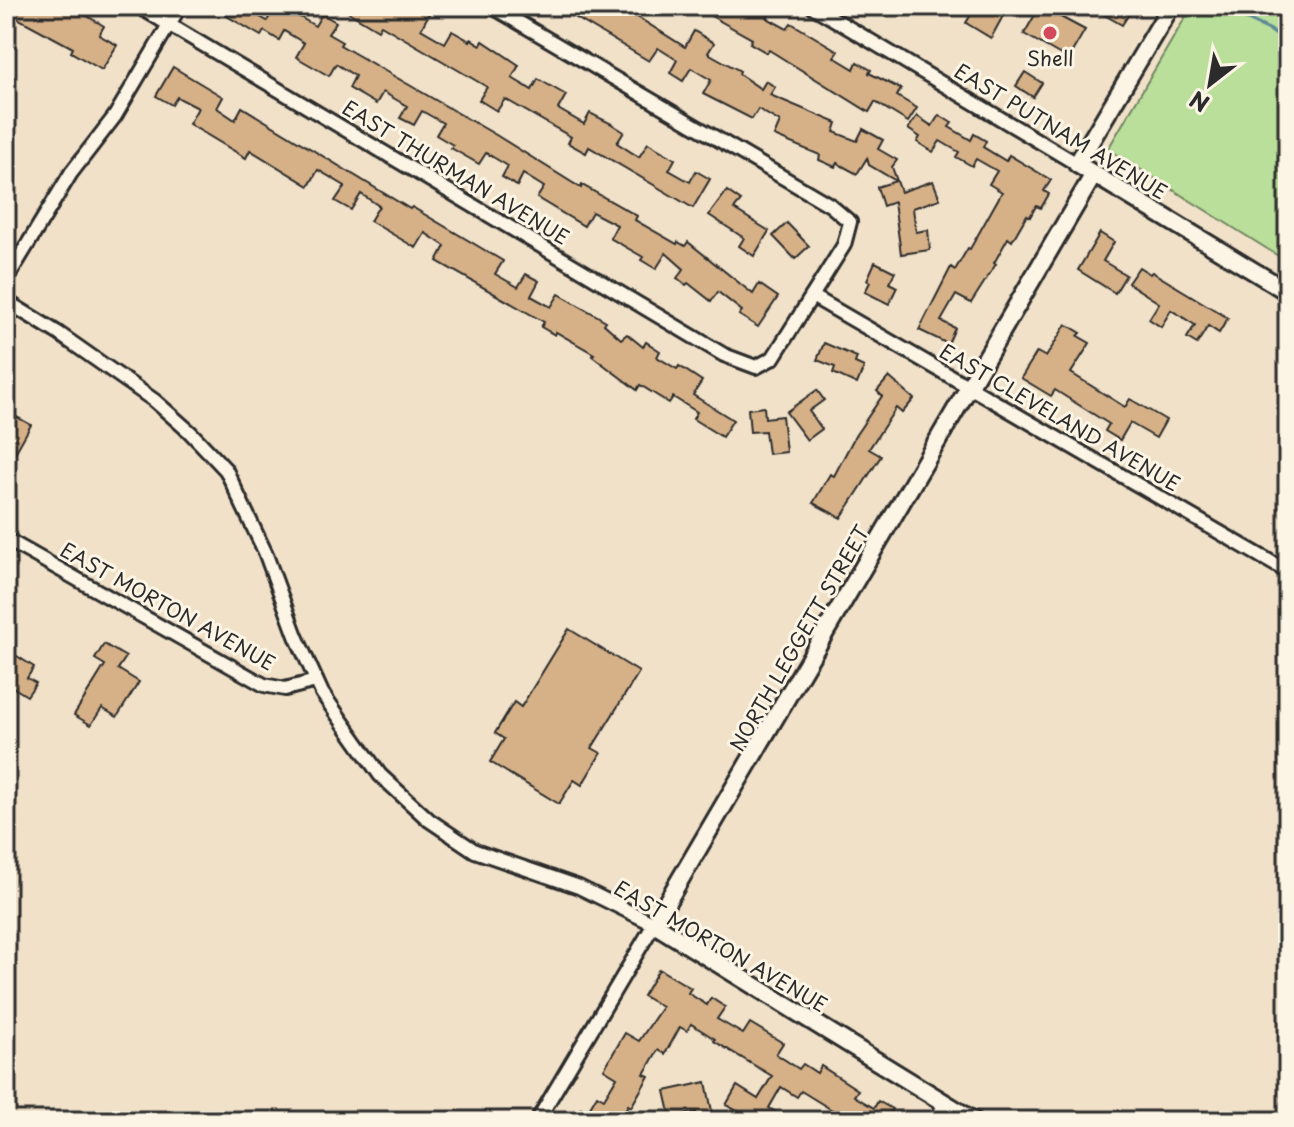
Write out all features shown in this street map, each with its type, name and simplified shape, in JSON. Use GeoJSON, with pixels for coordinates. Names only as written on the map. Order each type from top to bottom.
{"type":"FeatureCollection","features":[{"type":"Feature","properties":{"kind":"street","name":"EAST THURMAN AVENUE"},"geometry":{"type":"LineString","coordinates":[[138,6],[724,355],[756,367],[773,358],[812,296]]}},
{"type":"Feature","properties":{"kind":"street"},"geometry":{"type":"LineString","coordinates":[[6,280],[71,173],[115,116],[180,6]]}},
{"type":"Feature","properties":{"kind":"street"},"geometry":{"type":"LineString","coordinates":[[491,6],[830,205],[850,222],[844,245],[812,296]]}},
{"type":"Feature","properties":{"kind":"street","name":"EAST PUTNAM AVENUE"},"geometry":{"type":"LineString","coordinates":[[812,6],[1288,292]]}},
{"type":"Feature","properties":{"kind":"street"},"geometry":{"type":"LineString","coordinates":[[1077,164],[1171,6]]}},
{"type":"Feature","properties":{"kind":"street","name":"NORTH LEGGETT STREET"},"geometry":{"type":"LineString","coordinates":[[537,1121],[1094,174]]}},
{"type":"Feature","properties":{"kind":"street","name":"EAST CLEVELAND AVENUE"},"geometry":{"type":"LineString","coordinates":[[812,296],[1288,572]]}},
{"type":"Feature","properties":{"kind":"street","name":"EAST MORTON AVENUE"},"geometry":{"type":"LineString","coordinates":[[6,301],[58,333],[155,401],[226,470],[265,552],[296,636],[322,693],[380,775],[429,820],[475,851],[579,887],[654,924],[974,1121]]}},
{"type":"Feature","properties":{"kind":"street","name":"EAST MORTON AVENUE"},"geometry":{"type":"LineString","coordinates":[[6,539],[264,685],[285,689],[316,681]]}},
{"type":"Feature","properties":{"kind":"street"},"geometry":{"type":"LineString","coordinates":[[935,1121],[946,1103]]}},
{"type":"Feature","properties":{"kind":"green space"},"geometry":{"type":"Polygon","coordinates":[[[1192,6],[1288,6],[1288,262],[1108,149],[1192,6]]]}},
{"type":"Feature","properties":{"kind":"building"},"geometry":{"type":"Polygon","coordinates":[[[6,6],[61,6],[70,11],[72,7],[104,26],[99,35],[117,45],[102,70],[71,52],[73,48],[6,12],[6,6]]]}},
{"type":"Feature","properties":{"kind":"building"},"geometry":{"type":"Polygon","coordinates":[[[232,6],[242,6],[267,21],[276,6],[281,6],[315,26],[322,14],[336,22],[328,34],[342,42],[340,45],[581,188],[582,185],[637,216],[635,220],[677,244],[685,246],[688,242],[753,294],[759,284],[778,297],[758,327],[739,315],[742,311],[718,292],[711,301],[677,278],[684,269],[666,253],[656,269],[641,260],[643,257],[610,238],[617,225],[592,212],[584,226],[537,198],[544,187],[523,174],[517,186],[502,177],[508,166],[486,153],[479,164],[451,148],[453,145],[436,135],[443,123],[422,111],[414,125],[400,118],[407,106],[383,92],[376,104],[349,88],[355,76],[336,64],[329,76],[296,57],[304,43],[284,31],[279,40],[264,31],[261,36],[227,16],[232,6]]]}},
{"type":"Feature","properties":{"kind":"building"},"geometry":{"type":"Polygon","coordinates":[[[338,6],[415,6],[429,14],[421,29],[445,43],[452,31],[481,45],[483,41],[519,65],[512,78],[532,90],[538,79],[566,95],[558,109],[584,124],[590,113],[610,123],[624,132],[617,143],[639,157],[648,143],[675,159],[669,170],[690,182],[696,171],[710,179],[693,208],[589,147],[586,153],[568,143],[571,137],[505,99],[497,111],[479,100],[487,87],[381,25],[378,30],[338,6]]]}},
{"type":"Feature","properties":{"kind":"building"},"geometry":{"type":"Polygon","coordinates":[[[556,6],[620,6],[685,47],[694,31],[714,43],[708,53],[740,71],[739,74],[761,89],[766,81],[775,87],[770,95],[837,123],[834,132],[857,141],[863,129],[883,140],[878,149],[897,160],[892,167],[901,192],[933,181],[940,199],[913,208],[916,232],[928,230],[930,250],[901,254],[894,202],[883,206],[877,187],[896,181],[869,165],[867,158],[857,174],[837,163],[835,167],[819,160],[820,155],[774,136],[780,122],[758,109],[752,119],[703,94],[711,80],[691,68],[683,81],[670,73],[677,60],[658,48],[649,61],[556,6]]]}},
{"type":"Feature","properties":{"kind":"building"},"geometry":{"type":"Polygon","coordinates":[[[717,6],[761,6],[771,12],[767,18],[787,29],[791,23],[838,51],[834,57],[854,69],[857,62],[871,70],[869,73],[901,89],[897,96],[917,108],[908,122],[875,102],[869,112],[769,50],[767,53],[750,43],[752,39],[711,16],[717,6]]]}},
{"type":"Feature","properties":{"kind":"building"},"geometry":{"type":"Polygon","coordinates":[[[976,6],[985,6],[1003,16],[991,38],[966,23],[976,6]]]}},
{"type":"Feature","properties":{"kind":"building"},"geometry":{"type":"Polygon","coordinates":[[[1040,6],[1085,30],[1068,59],[1024,34],[1040,6]]]}},
{"type":"Feature","properties":{"kind":"building"},"geometry":{"type":"Polygon","coordinates":[[[1089,6],[1134,6],[1122,25],[1089,6]]]}},
{"type":"Feature","properties":{"kind":"building"},"geometry":{"type":"Polygon","coordinates":[[[173,67],[223,97],[217,108],[235,120],[242,107],[410,209],[412,207],[503,261],[495,274],[518,287],[526,274],[539,281],[531,296],[551,307],[559,294],[606,321],[604,324],[621,339],[627,334],[643,347],[646,342],[660,351],[657,357],[677,369],[679,366],[702,381],[693,395],[733,420],[722,437],[693,419],[697,412],[673,397],[669,403],[640,385],[637,390],[592,356],[594,354],[541,327],[544,322],[437,261],[445,246],[425,233],[416,248],[370,221],[379,206],[361,194],[351,210],[335,201],[345,186],[318,170],[309,186],[250,150],[246,158],[189,124],[198,108],[177,97],[172,105],[156,96],[173,67]]]}},
{"type":"Feature","properties":{"kind":"building"},"geometry":{"type":"Polygon","coordinates":[[[1025,72],[1042,83],[1033,97],[1016,86],[1025,72]]]}},
{"type":"Feature","properties":{"kind":"building"},"geometry":{"type":"Polygon","coordinates":[[[939,115],[952,123],[949,127],[971,140],[974,134],[986,141],[983,147],[1006,161],[1009,155],[1051,180],[1044,191],[1049,194],[1041,208],[1036,206],[1030,217],[1027,215],[1012,241],[1008,238],[996,264],[971,303],[956,295],[941,321],[955,328],[948,344],[919,330],[951,267],[955,270],[970,249],[1002,192],[989,184],[997,171],[976,159],[972,166],[956,157],[959,152],[940,141],[933,152],[917,142],[920,137],[908,129],[917,116],[932,126],[939,115]]]}},
{"type":"Feature","properties":{"kind":"building"},"geometry":{"type":"Polygon","coordinates":[[[727,191],[741,201],[734,209],[769,231],[754,256],[739,246],[744,238],[709,215],[727,191]]]}},
{"type":"Feature","properties":{"kind":"building"},"geometry":{"type":"Polygon","coordinates":[[[787,223],[809,246],[795,259],[773,236],[787,223]]]}},
{"type":"Feature","properties":{"kind":"building"},"geometry":{"type":"Polygon","coordinates":[[[1100,233],[1114,242],[1103,261],[1126,275],[1115,293],[1078,270],[1100,233]]]}},
{"type":"Feature","properties":{"kind":"building"},"geometry":{"type":"Polygon","coordinates":[[[875,262],[895,272],[889,283],[897,287],[889,304],[865,292],[875,262]]]}},
{"type":"Feature","properties":{"kind":"building"},"geometry":{"type":"Polygon","coordinates":[[[1139,267],[1228,318],[1219,333],[1208,326],[1197,344],[1187,338],[1195,325],[1171,310],[1161,327],[1149,319],[1159,303],[1128,283],[1139,267]]]}},
{"type":"Feature","properties":{"kind":"building"},"geometry":{"type":"Polygon","coordinates":[[[1066,324],[1090,343],[1071,373],[1125,407],[1130,399],[1166,420],[1156,438],[1130,423],[1120,440],[1105,431],[1109,424],[1055,390],[1051,396],[1021,378],[1037,352],[1046,357],[1066,324]]]}},
{"type":"Feature","properties":{"kind":"building"},"geometry":{"type":"Polygon","coordinates":[[[824,343],[857,357],[855,363],[864,367],[857,384],[833,373],[835,367],[817,360],[824,343]]]}},
{"type":"Feature","properties":{"kind":"building"},"geometry":{"type":"Polygon","coordinates":[[[889,377],[914,399],[902,413],[896,408],[869,449],[881,456],[841,518],[813,503],[830,474],[834,476],[855,436],[882,396],[877,391],[889,377]]]}},
{"type":"Feature","properties":{"kind":"building"},"geometry":{"type":"Polygon","coordinates":[[[817,390],[824,400],[809,411],[822,429],[807,440],[786,412],[817,390]]]}},
{"type":"Feature","properties":{"kind":"building"},"geometry":{"type":"Polygon","coordinates":[[[764,407],[765,418],[782,416],[786,452],[768,454],[765,431],[750,432],[748,409],[764,407]]]}},
{"type":"Feature","properties":{"kind":"building"},"geometry":{"type":"Polygon","coordinates":[[[6,411],[31,425],[6,469],[6,411]]]}},
{"type":"Feature","properties":{"kind":"building"},"geometry":{"type":"Polygon","coordinates":[[[569,629],[639,672],[592,748],[601,753],[582,785],[574,780],[559,804],[490,762],[504,739],[495,733],[514,702],[521,707],[569,629]]]}},
{"type":"Feature","properties":{"kind":"building"},"geometry":{"type":"Polygon","coordinates":[[[104,644],[126,657],[118,669],[139,682],[117,717],[102,708],[91,725],[74,715],[105,665],[95,659],[104,644]]]}},
{"type":"Feature","properties":{"kind":"building"},"geometry":{"type":"Polygon","coordinates":[[[6,649],[34,667],[27,678],[36,683],[27,696],[6,683],[6,649]]]}},
{"type":"Feature","properties":{"kind":"building"},"geometry":{"type":"Polygon","coordinates":[[[659,969],[691,988],[688,993],[707,1005],[711,998],[725,1007],[717,1019],[743,1034],[750,1023],[783,1043],[776,1054],[799,1069],[803,1064],[817,1073],[821,1066],[858,1090],[854,1096],[874,1108],[878,1101],[892,1109],[885,1121],[850,1121],[801,1091],[797,1097],[781,1087],[769,1108],[791,1121],[741,1121],[745,1115],[726,1105],[737,1086],[758,1099],[772,1076],[691,1024],[687,1031],[680,1027],[665,1054],[658,1050],[644,1074],[649,1076],[619,1121],[573,1121],[581,1108],[587,1112],[597,1095],[604,1099],[617,1077],[604,1069],[625,1033],[639,1041],[662,1007],[643,996],[659,969]]]}},
{"type":"Feature","properties":{"kind":"building"},"geometry":{"type":"Polygon","coordinates":[[[706,1082],[714,1121],[698,1121],[696,1112],[671,1117],[665,1091],[706,1082]]]}},
{"type":"Feature","properties":{"kind":"waterway"},"geometry":{"type":"LineString","coordinates":[[1219,6],[1270,30],[1288,43]]}},
{"type":"Feature","properties":{"kind":"place","name":"Shell"},"geometry":{"type":"Point","coordinates":[1050,33]}}]}
